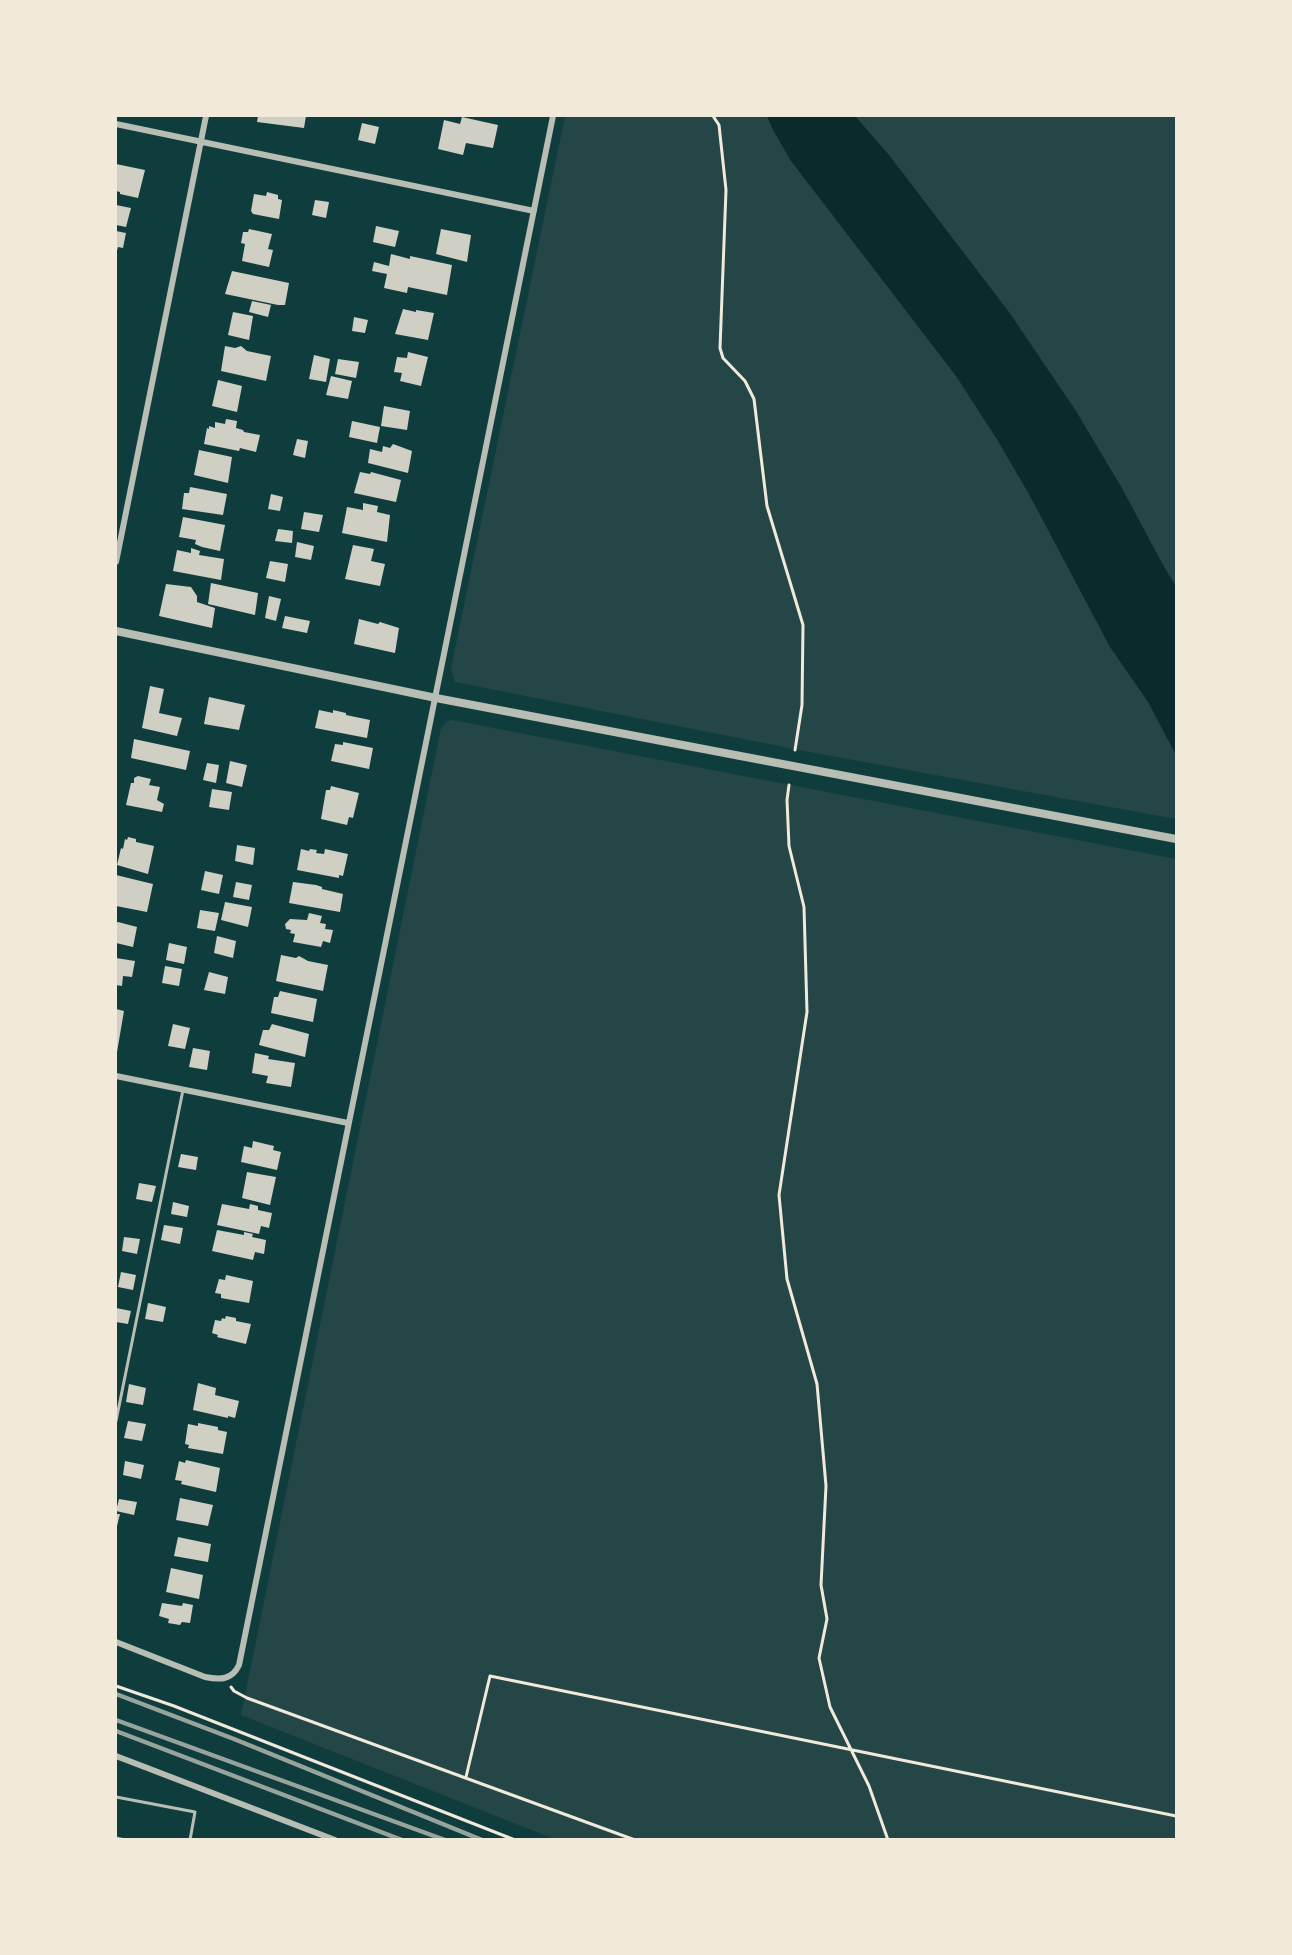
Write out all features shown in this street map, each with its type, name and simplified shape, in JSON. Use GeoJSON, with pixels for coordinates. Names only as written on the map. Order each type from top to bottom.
{"type":"FeatureCollection","features":[{"type":"Feature","properties":{"kind":"street"},"geometry":{"type":"LineString","coordinates":[[116,562],[206,116]]}},
{"type":"Feature","properties":{"kind":"street"},"geometry":{"type":"LineString","coordinates":[[116,1642],[217,1680],[235,1673],[239,1665],[553,116]]}},
{"type":"Feature","properties":{"kind":"street"},"geometry":{"type":"LineString","coordinates":[[116,124],[534,211]]}},
{"type":"Feature","properties":{"kind":"street"},"geometry":{"type":"LineString","coordinates":[[116,631],[436,698],[1176,839]]}},
{"type":"Feature","properties":{"kind":"street"},"geometry":{"type":"LineString","coordinates":[[116,1076],[348,1123]]}},
{"type":"Feature","properties":{"kind":"street"},"geometry":{"type":"LineString","coordinates":[[116,1756],[335,1839]]}},
{"type":"Feature","properties":{"kind":"lane"},"geometry":{"type":"LineString","coordinates":[[116,1420],[183,1090]]}},
{"type":"Feature","properties":{"kind":"lane"},"geometry":{"type":"LineString","coordinates":[[116,1797],[195,1812],[190,1839]]}},
{"type":"Feature","properties":{"kind":"lane"},"geometry":{"type":"LineString","coordinates":[[116,1838],[125,1839]]}},
{"type":"Feature","properties":{"kind":"path"},"geometry":{"type":"LineString","coordinates":[[713,116],[719,125],[726,190],[720,348],[723,358],[746,381],[754,399],[767,506],[803,625],[802,705],[795,750]]}},
{"type":"Feature","properties":{"kind":"path"},"geometry":{"type":"LineString","coordinates":[[789,785],[787,800],[789,846],[804,908],[807,1012],[779,1195],[787,1279],[817,1384],[826,1486],[821,1585],[827,1619],[819,1658],[830,1707],[869,1786],[888,1839]]}},
{"type":"Feature","properties":{"kind":"path"},"geometry":{"type":"LineString","coordinates":[[466,1777],[490,1676],[1176,1816]]}},
{"type":"Feature","properties":{"kind":"path"},"geometry":{"type":"LineString","coordinates":[[225,1678],[234,1691],[248,1698],[635,1839]]}},
{"type":"Feature","properties":{"kind":"path"},"geometry":{"type":"LineString","coordinates":[[116,1686],[174,1706],[515,1839]]}},
{"type":"Feature","properties":{"kind":"shaded area"},"geometry":{"type":"Polygon","coordinates":[[[565,116],[1176,116],[1176,819],[804,751],[455,682],[451,668],[565,116]]]}},
{"type":"Feature","properties":{"kind":"shaded area"},"geometry":{"type":"Polygon","coordinates":[[[767,116],[855,116],[889,155],[1009,312],[1076,411],[1176,586],[1176,755],[1148,702],[1110,647],[1030,496],[998,441],[956,376],[791,161],[767,116]]]}},
{"type":"Feature","properties":{"kind":"shaded area"},"geometry":{"type":"Polygon","coordinates":[[[452,720],[1176,859],[1176,1839],[554,1839],[241,1715],[441,728],[446,722],[452,720]]]}},
{"type":"Feature","properties":{"kind":"building"},"geometry":{"type":"Polygon","coordinates":[[[258,116],[306,116],[304,128],[257,122],[258,116]]]}},
{"type":"Feature","properties":{"kind":"building"},"geometry":{"type":"Polygon","coordinates":[[[462,117],[498,125],[493,148],[466,143],[463,155],[438,149],[444,120],[460,124],[462,117]]]}},
{"type":"Feature","properties":{"kind":"building"},"geometry":{"type":"Polygon","coordinates":[[[362,123],[379,127],[375,144],[358,140],[362,123]]]}},
{"type":"Feature","properties":{"kind":"building"},"geometry":{"type":"Polygon","coordinates":[[[116,164],[145,170],[138,198],[116,191],[116,164]]]}},
{"type":"Feature","properties":{"kind":"building"},"geometry":{"type":"Polygon","coordinates":[[[267,192],[278,195],[278,199],[282,200],[279,219],[253,214],[251,211],[254,194],[266,196],[267,192]]]}},
{"type":"Feature","properties":{"kind":"building"},"geometry":{"type":"Polygon","coordinates":[[[315,200],[329,202],[326,218],[312,215],[315,200]]]}},
{"type":"Feature","properties":{"kind":"building"},"geometry":{"type":"Polygon","coordinates":[[[116,205],[131,208],[126,227],[116,225],[116,205]]]}},
{"type":"Feature","properties":{"kind":"building"},"geometry":{"type":"Polygon","coordinates":[[[376,226],[399,231],[395,247],[373,242],[376,226]]]}},
{"type":"Feature","properties":{"kind":"building"},"geometry":{"type":"Polygon","coordinates":[[[249,229],[272,234],[268,249],[273,250],[269,267],[242,261],[245,244],[241,243],[243,232],[248,232],[249,229]]]}},
{"type":"Feature","properties":{"kind":"building"},"geometry":{"type":"Polygon","coordinates":[[[441,229],[471,235],[467,262],[436,254],[441,229]]]}},
{"type":"Feature","properties":{"kind":"building"},"geometry":{"type":"Polygon","coordinates":[[[116,231],[126,233],[123,248],[118,247],[116,254],[116,231]]]}},
{"type":"Feature","properties":{"kind":"building"},"geometry":{"type":"Polygon","coordinates":[[[391,254],[452,265],[447,295],[408,287],[407,293],[384,288],[387,274],[372,271],[374,262],[389,266],[391,254]]]}},
{"type":"Feature","properties":{"kind":"building"},"geometry":{"type":"Polygon","coordinates":[[[232,271],[289,283],[285,305],[225,294],[232,271]]]}},
{"type":"Feature","properties":{"kind":"building"},"geometry":{"type":"Polygon","coordinates":[[[252,301],[271,305],[268,317],[249,312],[252,301]]]}},
{"type":"Feature","properties":{"kind":"building"},"geometry":{"type":"Polygon","coordinates":[[[403,309],[434,313],[428,340],[395,334],[403,309]]]}},
{"type":"Feature","properties":{"kind":"building"},"geometry":{"type":"Polygon","coordinates":[[[233,312],[253,316],[249,340],[228,335],[233,312]]]}},
{"type":"Feature","properties":{"kind":"building"},"geometry":{"type":"Polygon","coordinates":[[[354,317],[368,320],[365,333],[352,331],[354,317]]]}},
{"type":"Feature","properties":{"kind":"building"},"geometry":{"type":"Polygon","coordinates":[[[225,346],[235,348],[241,346],[247,351],[271,356],[266,381],[221,371],[225,346]]]}},
{"type":"Feature","properties":{"kind":"building"},"geometry":{"type":"Polygon","coordinates":[[[408,352],[428,357],[421,386],[400,381],[402,373],[394,372],[397,357],[407,358],[408,352]]]}},
{"type":"Feature","properties":{"kind":"building"},"geometry":{"type":"Polygon","coordinates":[[[314,355],[330,359],[326,382],[309,379],[314,355]]]}},
{"type":"Feature","properties":{"kind":"building"},"geometry":{"type":"Polygon","coordinates":[[[338,359],[359,362],[356,378],[335,374],[338,359]]]}},
{"type":"Feature","properties":{"kind":"building"},"geometry":{"type":"Polygon","coordinates":[[[331,376],[352,381],[348,399],[326,395],[331,376]]]}},
{"type":"Feature","properties":{"kind":"building"},"geometry":{"type":"Polygon","coordinates":[[[218,380],[242,386],[237,412],[212,406],[218,380]]]}},
{"type":"Feature","properties":{"kind":"building"},"geometry":{"type":"Polygon","coordinates":[[[384,406],[410,411],[407,430],[381,426],[384,406]]]}},
{"type":"Feature","properties":{"kind":"building"},"geometry":{"type":"Polygon","coordinates":[[[226,419],[237,421],[236,428],[244,432],[260,435],[256,452],[204,444],[207,428],[209,429],[209,426],[215,428],[215,422],[225,424],[226,419]]]}},
{"type":"Feature","properties":{"kind":"building"},"geometry":{"type":"Polygon","coordinates":[[[352,421],[380,427],[377,443],[349,437],[352,421]]]}},
{"type":"Feature","properties":{"kind":"building"},"geometry":{"type":"Polygon","coordinates":[[[297,439],[308,441],[305,458],[293,455],[297,439]]]}},
{"type":"Feature","properties":{"kind":"building"},"geometry":{"type":"Polygon","coordinates":[[[393,444],[412,451],[408,473],[368,463],[370,449],[382,452],[383,446],[390,448],[393,444]]]}},
{"type":"Feature","properties":{"kind":"building"},"geometry":{"type":"Polygon","coordinates":[[[199,450],[232,457],[228,483],[194,475],[199,450]]]}},
{"type":"Feature","properties":{"kind":"building"},"geometry":{"type":"Polygon","coordinates":[[[360,472],[370,474],[371,472],[401,480],[396,502],[354,493],[360,472]]]}},
{"type":"Feature","properties":{"kind":"building"},"geometry":{"type":"Polygon","coordinates":[[[190,487],[227,494],[223,515],[182,509],[184,493],[189,493],[190,487]]]}},
{"type":"Feature","properties":{"kind":"building"},"geometry":{"type":"Polygon","coordinates":[[[271,494],[283,497],[280,511],[268,509],[271,494]]]}},
{"type":"Feature","properties":{"kind":"building"},"geometry":{"type":"Polygon","coordinates":[[[363,503],[378,506],[377,512],[390,515],[387,542],[342,533],[347,507],[363,510],[363,503]]]}},
{"type":"Feature","properties":{"kind":"building"},"geometry":{"type":"Polygon","coordinates":[[[304,512],[323,515],[319,532],[301,529],[304,512]]]}},
{"type":"Feature","properties":{"kind":"building"},"geometry":{"type":"Polygon","coordinates":[[[183,517],[225,525],[220,551],[195,544],[196,540],[179,537],[183,517]]]}},
{"type":"Feature","properties":{"kind":"building"},"geometry":{"type":"Polygon","coordinates":[[[278,529],[293,531],[292,543],[275,541],[278,529]]]}},
{"type":"Feature","properties":{"kind":"building"},"geometry":{"type":"Polygon","coordinates":[[[297,542],[314,546],[311,560],[295,557],[297,542]]]}},
{"type":"Feature","properties":{"kind":"building"},"geometry":{"type":"Polygon","coordinates":[[[353,545],[374,549],[371,561],[385,564],[380,586],[345,579],[353,545]]]}},
{"type":"Feature","properties":{"kind":"building"},"geometry":{"type":"Polygon","coordinates":[[[191,548],[200,551],[199,555],[224,559],[221,580],[173,571],[177,550],[191,553],[191,548]]]}},
{"type":"Feature","properties":{"kind":"building"},"geometry":{"type":"Polygon","coordinates":[[[270,561],[288,564],[285,582],[266,578],[270,561]]]}},
{"type":"Feature","properties":{"kind":"building"},"geometry":{"type":"Polygon","coordinates":[[[211,583],[258,593],[255,615],[208,604],[211,583]]]}},
{"type":"Feature","properties":{"kind":"building"},"geometry":{"type":"Polygon","coordinates":[[[166,584],[191,587],[197,596],[197,602],[215,608],[212,628],[159,616],[166,584]]]}},
{"type":"Feature","properties":{"kind":"building"},"geometry":{"type":"Polygon","coordinates":[[[269,596],[281,599],[276,621],[265,618],[269,596]]]}},
{"type":"Feature","properties":{"kind":"building"},"geometry":{"type":"Polygon","coordinates":[[[285,616],[310,621],[307,633],[282,628],[285,616]]]}},
{"type":"Feature","properties":{"kind":"building"},"geometry":{"type":"Polygon","coordinates":[[[359,619],[399,628],[395,653],[354,644],[359,619]]]}},
{"type":"Feature","properties":{"kind":"building"},"geometry":{"type":"Polygon","coordinates":[[[150,686],[164,689],[159,713],[182,718],[177,736],[142,728],[150,686]]]}},
{"type":"Feature","properties":{"kind":"building"},"geometry":{"type":"Polygon","coordinates":[[[209,697],[245,705],[239,730],[204,724],[209,697]]]}},
{"type":"Feature","properties":{"kind":"building"},"geometry":{"type":"Polygon","coordinates":[[[319,710],[333,713],[333,710],[370,720],[367,738],[315,728],[319,710]]]}},
{"type":"Feature","properties":{"kind":"building"},"geometry":{"type":"Polygon","coordinates":[[[134,739],[190,751],[186,770],[131,758],[134,739]]]}},
{"type":"Feature","properties":{"kind":"building"},"geometry":{"type":"Polygon","coordinates":[[[343,742],[373,748],[369,769],[331,761],[335,744],[343,745],[343,742]]]}},
{"type":"Feature","properties":{"kind":"building"},"geometry":{"type":"Polygon","coordinates":[[[230,761],[247,765],[242,787],[226,783],[230,761]]]}},
{"type":"Feature","properties":{"kind":"building"},"geometry":{"type":"Polygon","coordinates":[[[207,763],[219,765],[216,783],[203,780],[207,763]]]}},
{"type":"Feature","properties":{"kind":"building"},"geometry":{"type":"Polygon","coordinates":[[[138,776],[151,779],[149,785],[160,787],[157,800],[164,804],[162,812],[126,805],[131,783],[134,783],[134,778],[138,776]]]}},
{"type":"Feature","properties":{"kind":"building"},"geometry":{"type":"Polygon","coordinates":[[[331,786],[359,793],[353,818],[349,817],[347,825],[321,819],[326,790],[330,790],[331,786]]]}},
{"type":"Feature","properties":{"kind":"building"},"geometry":{"type":"Polygon","coordinates":[[[212,789],[232,792],[229,810],[209,807],[212,789]]]}},
{"type":"Feature","properties":{"kind":"building"},"geometry":{"type":"Polygon","coordinates":[[[128,837],[136,839],[136,842],[154,846],[148,874],[117,865],[121,848],[123,849],[125,839],[127,840],[128,837]]]}},
{"type":"Feature","properties":{"kind":"building"},"geometry":{"type":"Polygon","coordinates":[[[237,845],[255,848],[253,865],[235,861],[237,845]]]}},
{"type":"Feature","properties":{"kind":"building"},"geometry":{"type":"Polygon","coordinates":[[[301,849],[317,850],[316,853],[324,854],[325,849],[348,854],[343,876],[339,875],[339,878],[297,870],[301,849]]]}},
{"type":"Feature","properties":{"kind":"building"},"geometry":{"type":"Polygon","coordinates":[[[205,871],[223,875],[219,894],[201,890],[205,871]]]}},
{"type":"Feature","properties":{"kind":"building"},"geometry":{"type":"Polygon","coordinates":[[[116,875],[153,884],[147,912],[116,906],[116,875]]]}},
{"type":"Feature","properties":{"kind":"building"},"geometry":{"type":"Polygon","coordinates":[[[236,882],[252,885],[249,900],[233,897],[236,882]]]}},
{"type":"Feature","properties":{"kind":"building"},"geometry":{"type":"Polygon","coordinates":[[[293,882],[316,885],[322,889],[343,894],[340,912],[289,903],[293,882]]]}},
{"type":"Feature","properties":{"kind":"building"},"geometry":{"type":"Polygon","coordinates":[[[225,902],[252,907],[248,927],[221,920],[225,902]]]}},
{"type":"Feature","properties":{"kind":"building"},"geometry":{"type":"Polygon","coordinates":[[[200,910],[219,913],[215,931],[197,928],[200,910]]]}},
{"type":"Feature","properties":{"kind":"building"},"geometry":{"type":"Polygon","coordinates":[[[309,913],[322,916],[320,923],[326,924],[325,929],[333,930],[330,943],[323,941],[321,947],[293,942],[295,934],[286,929],[285,924],[290,919],[307,920],[309,913]]]}},
{"type":"Feature","properties":{"kind":"building"},"geometry":{"type":"Polygon","coordinates":[[[116,923],[137,927],[133,947],[116,943],[116,923]]]}},
{"type":"Feature","properties":{"kind":"building"},"geometry":{"type":"Polygon","coordinates":[[[217,936],[236,941],[233,958],[214,953],[217,936]]]}},
{"type":"Feature","properties":{"kind":"building"},"geometry":{"type":"Polygon","coordinates":[[[169,943],[187,947],[184,964],[166,960],[169,943]]]}},
{"type":"Feature","properties":{"kind":"building"},"geometry":{"type":"Polygon","coordinates":[[[281,955],[296,958],[299,956],[308,961],[328,965],[323,991],[276,981],[281,955]]]}},
{"type":"Feature","properties":{"kind":"building"},"geometry":{"type":"Polygon","coordinates":[[[116,958],[135,961],[132,977],[123,976],[122,986],[116,985],[116,958]]]}},
{"type":"Feature","properties":{"kind":"building"},"geometry":{"type":"Polygon","coordinates":[[[165,966],[182,969],[179,986],[162,983],[165,966]]]}},
{"type":"Feature","properties":{"kind":"building"},"geometry":{"type":"Polygon","coordinates":[[[209,972],[228,977],[225,994],[204,990],[209,972]]]}},
{"type":"Feature","properties":{"kind":"building"},"geometry":{"type":"Polygon","coordinates":[[[280,991],[317,999],[313,1022],[271,1013],[274,997],[278,997],[280,991]]]}},
{"type":"Feature","properties":{"kind":"building"},"geometry":{"type":"Polygon","coordinates":[[[116,1009],[124,1011],[117,1052],[116,1052],[116,1009]]]}},
{"type":"Feature","properties":{"kind":"building"},"geometry":{"type":"Polygon","coordinates":[[[173,1024],[190,1028],[185,1049],[168,1046],[173,1024]]]}},
{"type":"Feature","properties":{"kind":"building"},"geometry":{"type":"Polygon","coordinates":[[[272,1024],[309,1034],[305,1057],[259,1045],[263,1030],[269,1030],[272,1024]]]}},
{"type":"Feature","properties":{"kind":"building"},"geometry":{"type":"Polygon","coordinates":[[[193,1048],[210,1051],[207,1070],[189,1067],[193,1048]]]}},
{"type":"Feature","properties":{"kind":"building"},"geometry":{"type":"Polygon","coordinates":[[[255,1053],[269,1056],[268,1059],[295,1063],[291,1087],[266,1083],[268,1076],[252,1073],[255,1053]]]}},
{"type":"Feature","properties":{"kind":"building"},"geometry":{"type":"Polygon","coordinates":[[[253,1141],[274,1146],[273,1150],[281,1152],[277,1170],[241,1162],[244,1146],[252,1148],[253,1141]]]}},
{"type":"Feature","properties":{"kind":"building"},"geometry":{"type":"Polygon","coordinates":[[[181,1154],[198,1157],[196,1170],[178,1167],[181,1154]]]}},
{"type":"Feature","properties":{"kind":"building"},"geometry":{"type":"Polygon","coordinates":[[[247,1172],[276,1177],[270,1205],[242,1198],[247,1172]]]}},
{"type":"Feature","properties":{"kind":"building"},"geometry":{"type":"Polygon","coordinates":[[[139,1183],[156,1186],[152,1202],[136,1199],[139,1183]]]}},
{"type":"Feature","properties":{"kind":"building"},"geometry":{"type":"Polygon","coordinates":[[[173,1202],[189,1206],[187,1217],[171,1214],[173,1202]]]}},
{"type":"Feature","properties":{"kind":"building"},"geometry":{"type":"Polygon","coordinates":[[[222,1204],[249,1209],[250,1204],[258,1206],[258,1210],[272,1213],[269,1228],[261,1226],[259,1234],[217,1225],[222,1204]]]}},
{"type":"Feature","properties":{"kind":"building"},"geometry":{"type":"Polygon","coordinates":[[[164,1225],[183,1228],[180,1244],[161,1240],[164,1225]]]}},
{"type":"Feature","properties":{"kind":"building"},"geometry":{"type":"Polygon","coordinates":[[[217,1230],[244,1235],[244,1232],[253,1234],[252,1237],[266,1240],[264,1254],[255,1252],[253,1260],[212,1251],[217,1230]]]}},
{"type":"Feature","properties":{"kind":"building"},"geometry":{"type":"Polygon","coordinates":[[[124,1237],[140,1239],[137,1254],[122,1251],[124,1237]]]}},
{"type":"Feature","properties":{"kind":"building"},"geometry":{"type":"Polygon","coordinates":[[[121,1272],[136,1275],[133,1290],[118,1287],[121,1272]]]}},
{"type":"Feature","properties":{"kind":"building"},"geometry":{"type":"Polygon","coordinates":[[[226,1275],[253,1281],[249,1303],[221,1298],[221,1294],[215,1293],[219,1279],[225,1280],[226,1275]]]}},
{"type":"Feature","properties":{"kind":"building"},"geometry":{"type":"Polygon","coordinates":[[[148,1303],[166,1307],[163,1322],[145,1319],[148,1303]]]}},
{"type":"Feature","properties":{"kind":"building"},"geometry":{"type":"Polygon","coordinates":[[[116,1308],[131,1311],[128,1324],[116,1322],[116,1308]]]}},
{"type":"Feature","properties":{"kind":"building"},"geometry":{"type":"Polygon","coordinates":[[[226,1316],[251,1324],[246,1344],[217,1337],[218,1335],[212,1333],[215,1320],[221,1321],[226,1316]]]}},
{"type":"Feature","properties":{"kind":"building"},"geometry":{"type":"Polygon","coordinates":[[[198,1383],[216,1388],[215,1395],[239,1401],[235,1418],[193,1410],[198,1383]]]}},
{"type":"Feature","properties":{"kind":"building"},"geometry":{"type":"Polygon","coordinates":[[[129,1384],[146,1388],[143,1405],[126,1402],[129,1384]]]}},
{"type":"Feature","properties":{"kind":"building"},"geometry":{"type":"Polygon","coordinates":[[[128,1421],[146,1424],[142,1441],[124,1438],[128,1421]]]}},
{"type":"Feature","properties":{"kind":"building"},"geometry":{"type":"Polygon","coordinates":[[[198,1423],[218,1427],[218,1430],[227,1432],[223,1454],[188,1448],[189,1445],[185,1444],[188,1424],[198,1426],[198,1423]]]}},
{"type":"Feature","properties":{"kind":"building"},"geometry":{"type":"Polygon","coordinates":[[[186,1460],[220,1468],[216,1492],[181,1484],[182,1481],[175,1480],[179,1461],[185,1463],[186,1460]]]}},
{"type":"Feature","properties":{"kind":"building"},"geometry":{"type":"Polygon","coordinates":[[[125,1461],[144,1465],[141,1479],[123,1475],[125,1461]]]}},
{"type":"Feature","properties":{"kind":"building"},"geometry":{"type":"Polygon","coordinates":[[[180,1498],[213,1505],[208,1526],[176,1520],[180,1498]]]}},
{"type":"Feature","properties":{"kind":"building"},"geometry":{"type":"Polygon","coordinates":[[[119,1499],[137,1502],[134,1515],[116,1511],[119,1499]]]}},
{"type":"Feature","properties":{"kind":"building"},"geometry":{"type":"Polygon","coordinates":[[[116,1514],[120,1514],[116,1530],[116,1514]]]}},
{"type":"Feature","properties":{"kind":"building"},"geometry":{"type":"Polygon","coordinates":[[[178,1537],[211,1544],[208,1562],[174,1556],[178,1537]]]}},
{"type":"Feature","properties":{"kind":"building"},"geometry":{"type":"Polygon","coordinates":[[[171,1568],[203,1575],[199,1599],[166,1592],[171,1568]]]}},
{"type":"Feature","properties":{"kind":"building"},"geometry":{"type":"Polygon","coordinates":[[[162,1603],[193,1605],[190,1623],[182,1622],[180,1625],[168,1623],[169,1619],[159,1616],[162,1603]]]}},
{"type":"Feature","properties":{"kind":"railway"},"geometry":{"type":"LineString","coordinates":[[116,1694],[234,1739],[482,1840]]}},
{"type":"Feature","properties":{"kind":"railway"},"geometry":{"type":"LineString","coordinates":[[116,1720],[445,1840]]}},
{"type":"Feature","properties":{"kind":"railway"},"geometry":{"type":"LineString","coordinates":[[116,1731],[402,1840]]}}]}
